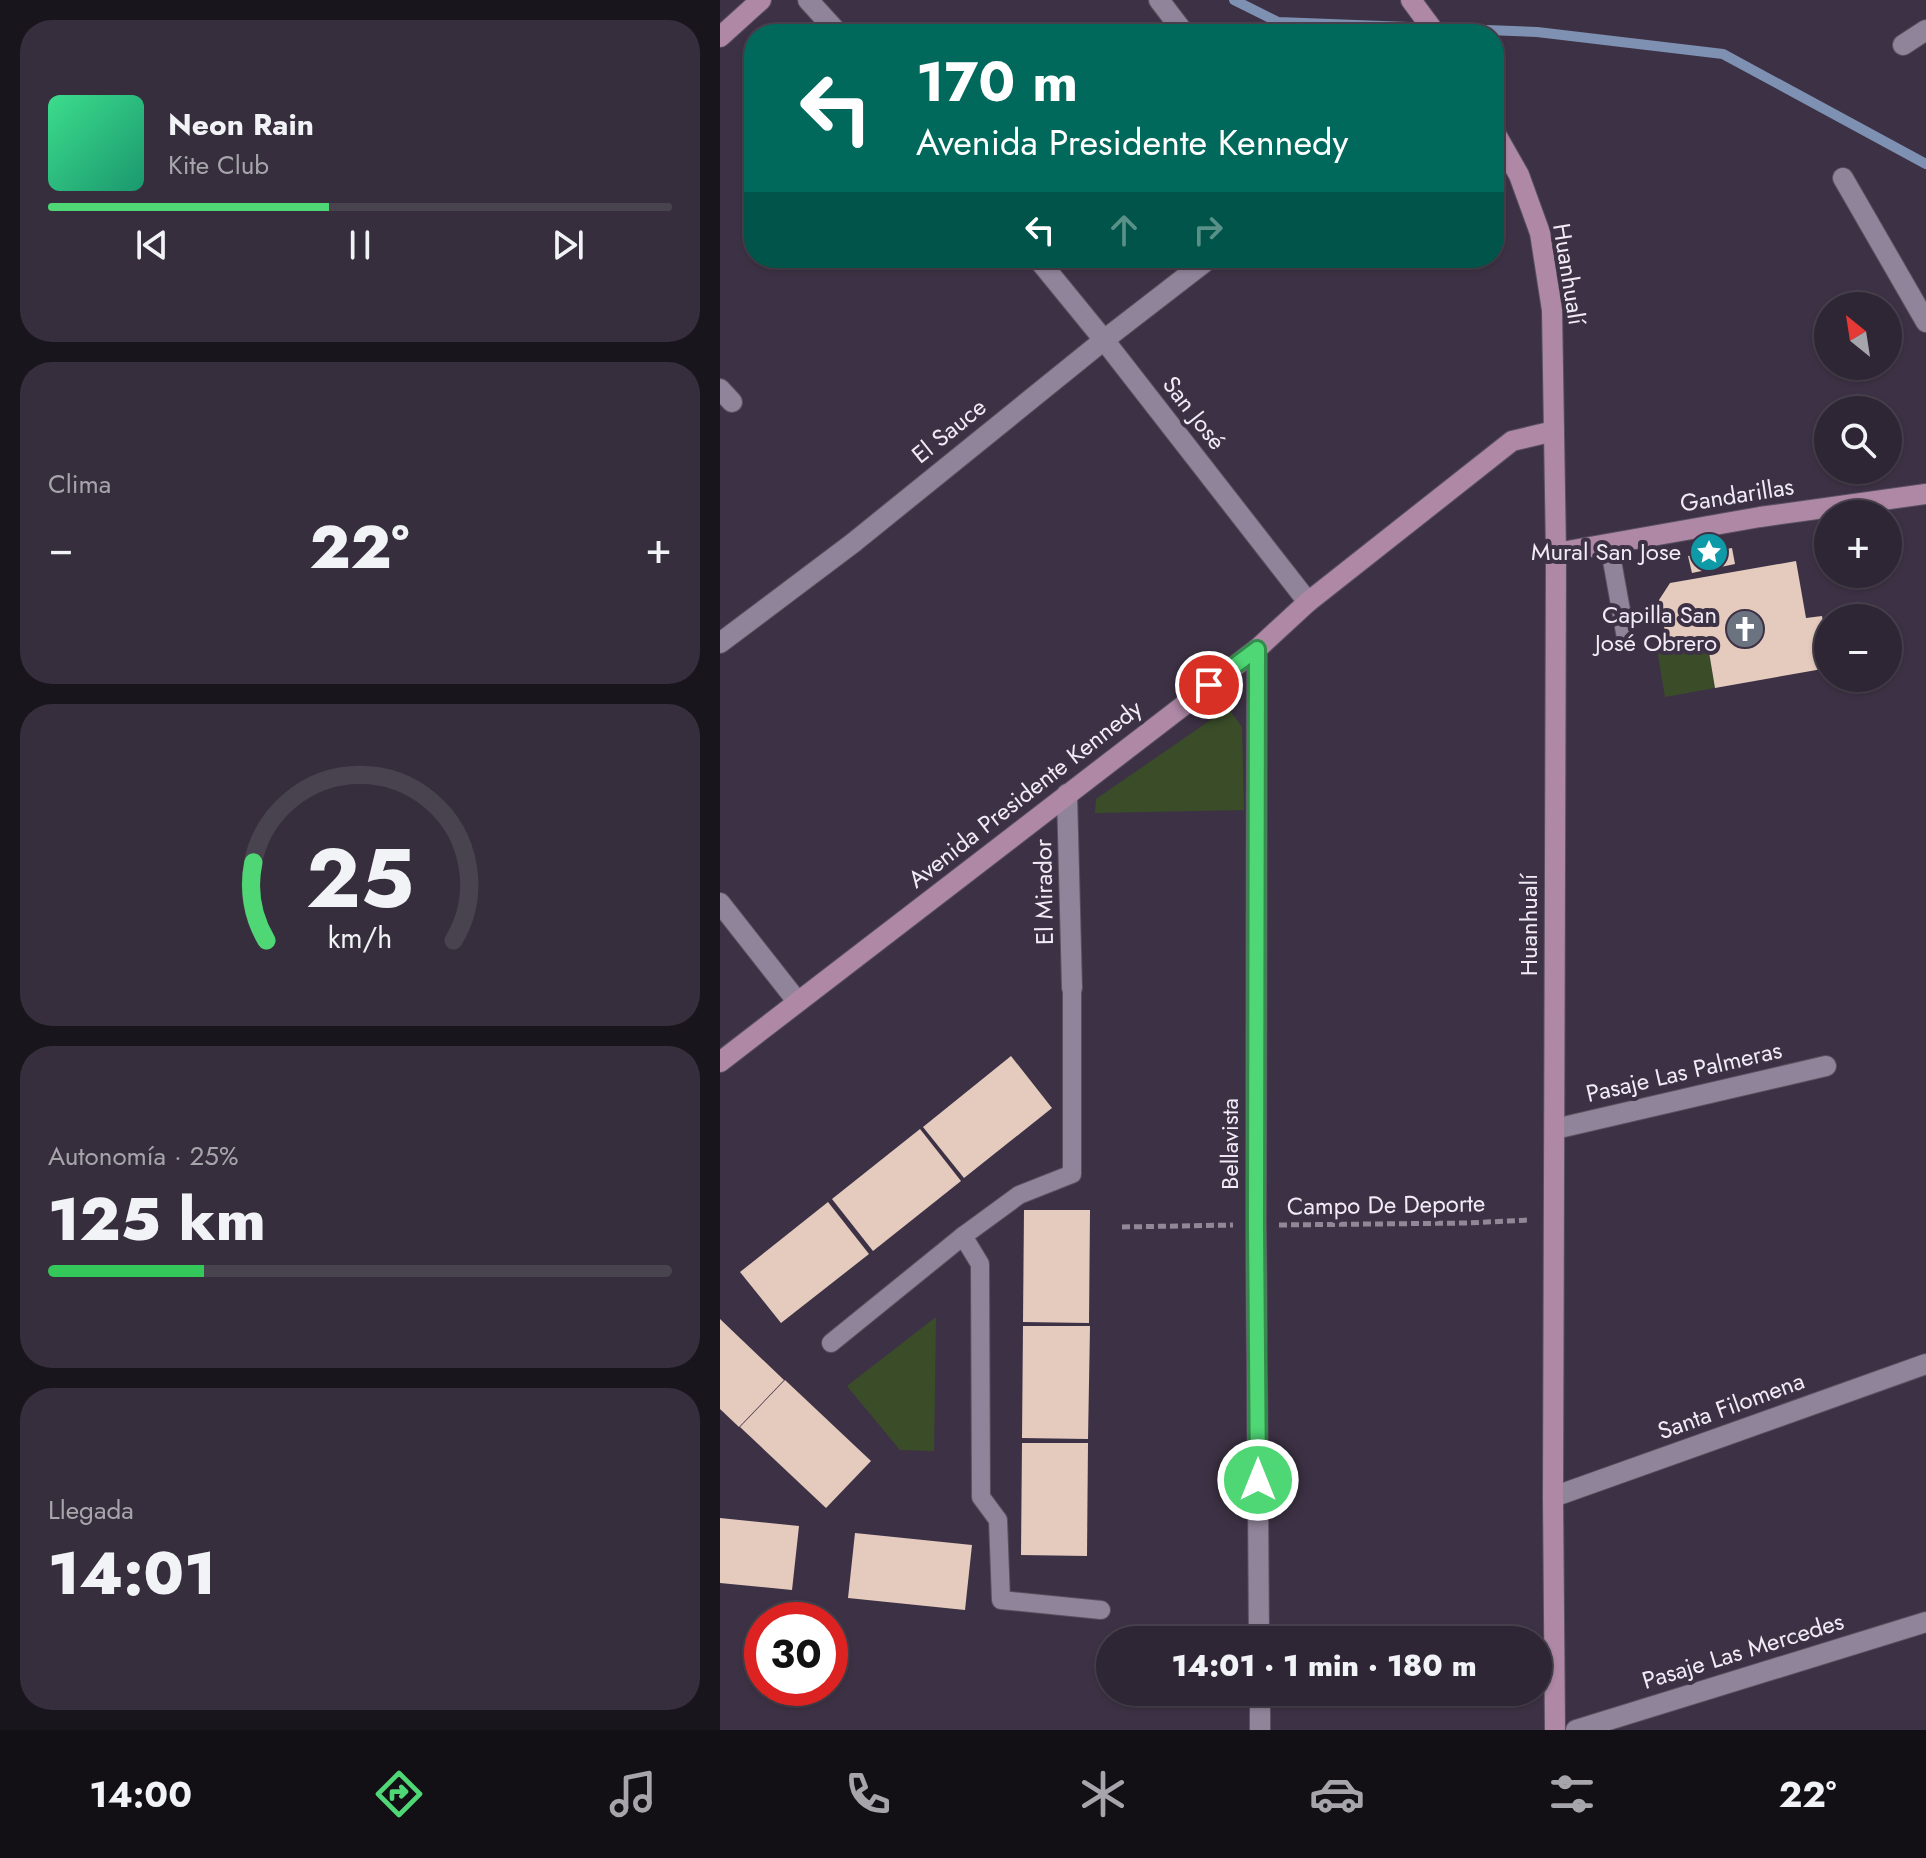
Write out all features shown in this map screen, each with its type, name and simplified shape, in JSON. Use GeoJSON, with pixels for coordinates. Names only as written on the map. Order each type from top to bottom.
{"type":"FeatureCollection","features":[{"type":"Feature","properties":{"kind":"street"},"geometry":{"type":"LineString","coordinates":[[720,37],[761,0]]}},
{"type":"Feature","properties":{"kind":"street"},"geometry":{"type":"LineString","coordinates":[[808,0],[830,24]]}},
{"type":"Feature","properties":{"kind":"street"},"geometry":{"type":"LineString","coordinates":[[1159,0],[1177,24]]}},
{"type":"Feature","properties":{"kind":"street"},"geometry":{"type":"LineString","coordinates":[[1411,0],[1429,24]]}},
{"type":"Feature","properties":{"kind":"street"},"geometry":{"type":"LineString","coordinates":[[1903,45],[1926,30]]}},
{"type":"Feature","properties":{"kind":"street","name":"Huanhualí"},"geometry":{"type":"LineString","coordinates":[[1504,149],[1519,175],[1540,233],[1552,310],[1556,553],[1555,1730]]}},
{"type":"Feature","properties":{"kind":"street"},"geometry":{"type":"LineString","coordinates":[[1843,178],[1926,322]]}},
{"type":"Feature","properties":{"kind":"street","name":"San José"},"geometry":{"type":"LineString","coordinates":[[1045,268],[1308,602]]}},
{"type":"Feature","properties":{"kind":"street","name":"El Sauce"},"geometry":{"type":"LineString","coordinates":[[720,643],[853,543],[1197,268]]}},
{"type":"Feature","properties":{"kind":"street","name":"Avenida Presidente Kennedy"},"geometry":{"type":"LineString","coordinates":[[720,1062],[1257,649],[1308,602],[1512,441],[1554,431]]}},
{"type":"Feature","properties":{"kind":"street","name":"Gandarillas"},"geometry":{"type":"LineString","coordinates":[[1556,553],[1760,517],[1926,494]]}},
{"type":"Feature","properties":{"kind":"street","name":"Bellavista"},"geometry":{"type":"LineString","coordinates":[[1257,649],[1259,1626]]}},
{"type":"Feature","properties":{"kind":"street","name":"El Mirador"},"geometry":{"type":"LineString","coordinates":[[1067,794],[1072,988]]}},
{"type":"Feature","properties":{"kind":"street"},"geometry":{"type":"LineString","coordinates":[[720,903],[797,1001]]}},
{"type":"Feature","properties":{"kind":"street","name":"Pasaje Las Palmeras"},"geometry":{"type":"LineString","coordinates":[[1555,1129],[1826,1066]]}},
{"type":"Feature","properties":{"kind":"street","name":"Santa Filomena"},"geometry":{"type":"LineString","coordinates":[[1553,1497],[1926,1364]]}},
{"type":"Feature","properties":{"kind":"street","name":"Pasaje Las Mercedes"},"geometry":{"type":"LineString","coordinates":[[1576,1730],[1926,1622]]}},
{"type":"Feature","properties":{"kind":"street"},"geometry":{"type":"LineString","coordinates":[[1260,1706],[1260,1730]]}},
{"type":"Feature","properties":{"kind":"lane"},"geometry":{"type":"LineString","coordinates":[[1609,544],[1626,638]]}},
{"type":"Feature","properties":{"kind":"lane"},"geometry":{"type":"LineString","coordinates":[[831,1343],[963,1236],[1019,1195],[1072,1174],[1072,988]]}},
{"type":"Feature","properties":{"kind":"lane"},"geometry":{"type":"LineString","coordinates":[[963,1236],[980,1264],[981,1497],[998,1520],[1001,1600],[1101,1610]]}},
{"type":"Feature","properties":{"kind":"path","name":"Campo De Deporte"},"geometry":{"type":"LineString","coordinates":[[1122,1227],[1468,1223],[1554,1218]]}},
{"type":"Feature","properties":{"kind":"green space"},"geometry":{"type":"Polygon","coordinates":[[[1707,640],[1715,688],[1665,697],[1657,649],[1707,640]]]}},
{"type":"Feature","properties":{"kind":"green space"},"geometry":{"type":"Polygon","coordinates":[[[1228,708],[1242,727],[1244,810],[1095,813],[1096,799],[1228,708]]]}},
{"type":"Feature","properties":{"kind":"green space"},"geometry":{"type":"Polygon","coordinates":[[[936,1317],[934,1451],[900,1450],[847,1386],[936,1317]]]}},
{"type":"Feature","properties":{"kind":"building"},"geometry":{"type":"Polygon","coordinates":[[[1732,548],[1735,564],[1692,573],[1688,556],[1732,548]]]}},
{"type":"Feature","properties":{"kind":"building","name":"Capilla San José Obrero"},"geometry":{"type":"Polygon","coordinates":[[[1796,561],[1806,618],[1814,617],[1814,670],[1715,688],[1707,640],[1668,647],[1659,600],[1670,583],[1796,561]]]}},
{"type":"Feature","properties":{"kind":"building"},"geometry":{"type":"Polygon","coordinates":[[[1011,1056],[1052,1108],[964,1178],[923,1127],[1011,1056]]]}},
{"type":"Feature","properties":{"kind":"building"},"geometry":{"type":"Polygon","coordinates":[[[920,1129],[961,1181],[873,1251],[832,1199],[920,1129]]]}},
{"type":"Feature","properties":{"kind":"building"},"geometry":{"type":"Polygon","coordinates":[[[828,1202],[869,1254],[781,1323],[740,1272],[828,1202]]]}},
{"type":"Feature","properties":{"kind":"building"},"geometry":{"type":"Polygon","coordinates":[[[1024,1210],[1090,1210],[1089,1323],[1023,1322],[1024,1210]]]}},
{"type":"Feature","properties":{"kind":"building"},"geometry":{"type":"Polygon","coordinates":[[[720,1319],[784,1380],[739,1427],[720,1409],[720,1319]]]}},
{"type":"Feature","properties":{"kind":"building"},"geometry":{"type":"Polygon","coordinates":[[[1023,1326],[1090,1326],[1088,1439],[1022,1438],[1023,1326]]]}},
{"type":"Feature","properties":{"kind":"building"},"geometry":{"type":"Polygon","coordinates":[[[785,1380],[871,1461],[826,1508],[740,1427],[785,1380]]]}},
{"type":"Feature","properties":{"kind":"building"},"geometry":{"type":"Polygon","coordinates":[[[1022,1443],[1088,1443],[1087,1556],[1021,1555],[1022,1443]]]}},
{"type":"Feature","properties":{"kind":"building"},"geometry":{"type":"Polygon","coordinates":[[[720,1518],[799,1526],[792,1590],[720,1583],[720,1518]]]}},
{"type":"Feature","properties":{"kind":"building"},"geometry":{"type":"Polygon","coordinates":[[[855,1533],[972,1545],[965,1610],[848,1598],[855,1533]]]}},
{"type":"Feature","properties":{"kind":"waterway"},"geometry":{"type":"LineString","coordinates":[[1234,0],[1278,22],[1330,24]]}},
{"type":"Feature","properties":{"kind":"waterway"},"geometry":{"type":"LineString","coordinates":[[1504,31],[1723,54],[1926,164]]}},
{"type":"Feature","properties":{"kind":"place","name":"Mural San Jose"},"geometry":{"type":"Point","coordinates":[1709,552]}},
{"type":"Feature","properties":{"kind":"place","name":"Capilla San José Obrero"},"geometry":{"type":"Point","coordinates":[1745,629]}},
{"type":"Feature","properties":{"kind":"route"},"geometry":{"type":"LineString","coordinates":[[1209,685],[1257,649],[1258,1480]]}}]}
